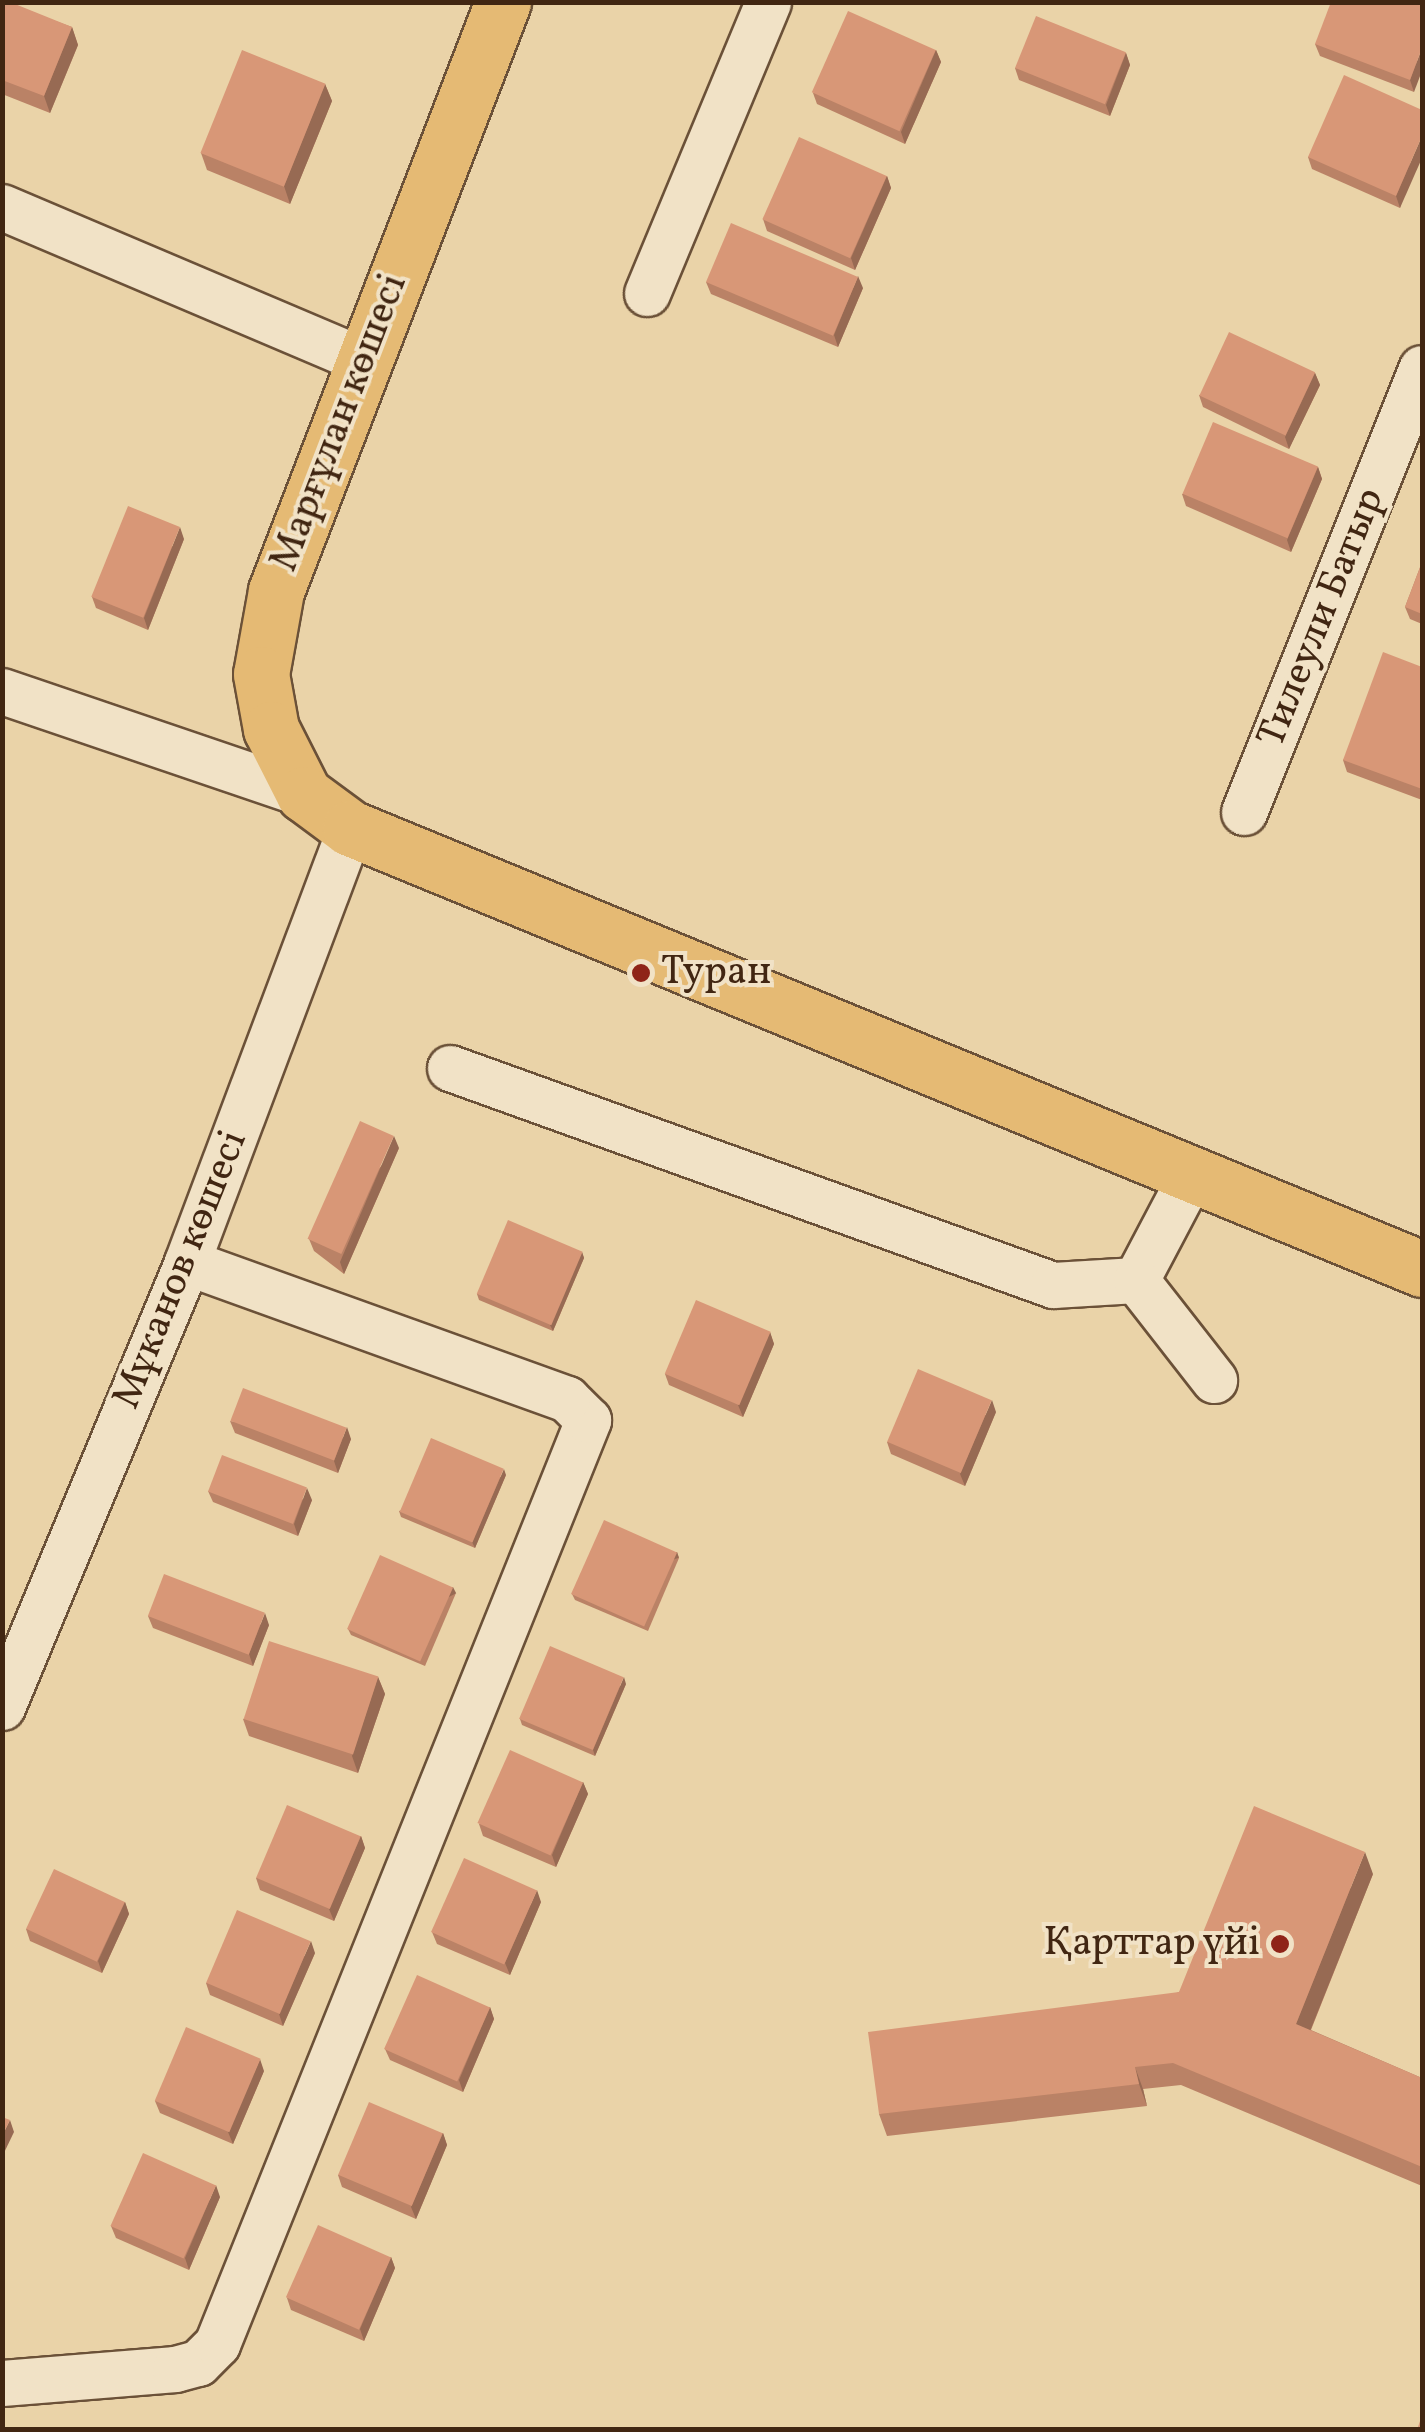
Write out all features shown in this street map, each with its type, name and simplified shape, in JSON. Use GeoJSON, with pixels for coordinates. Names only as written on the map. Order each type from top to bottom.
{"type":"FeatureCollection","features":[{"type":"Feature","properties":{"kind":"main road","name":"Марғұлан көшесі"},"geometry":{"type":"LineString","coordinates":[[503,2],[303,507],[276,592],[262,674],[271,729],[304,794],[350,828],[1422,1269]]}},
{"type":"Feature","properties":{"kind":"street"},"geometry":{"type":"LineString","coordinates":[[648,293],[768,2]]}},
{"type":"Feature","properties":{"kind":"street"},"geometry":{"type":"LineString","coordinates":[[2,207],[363,360]]}},
{"type":"Feature","properties":{"kind":"street","name":"Тилеули Батыр"},"geometry":{"type":"LineString","coordinates":[[1244,812],[1422,368]]}},
{"type":"Feature","properties":{"kind":"street"},"geometry":{"type":"LineString","coordinates":[[2,690],[304,794]]}},
{"type":"Feature","properties":{"kind":"street","name":"Мұканов көшесі"},"geometry":{"type":"LineString","coordinates":[[2,1708],[187,1262],[350,828]]}},
{"type":"Feature","properties":{"kind":"street"},"geometry":{"type":"LineString","coordinates":[[450,1068],[1053,1284],[1136,1280]]}},
{"type":"Feature","properties":{"kind":"street"},"geometry":{"type":"LineString","coordinates":[[1136,1280],[1192,1174]]}},
{"type":"Feature","properties":{"kind":"street"},"geometry":{"type":"LineString","coordinates":[[2,2384],[175,2370],[198,2362],[216,2344],[588,1420],[567,1400],[187,1262]]}},
{"type":"Feature","properties":{"kind":"street"},"geometry":{"type":"LineString","coordinates":[[1136,1280],[1214,1380]]}},
{"type":"Feature","properties":{"kind":"building"},"geometry":{"type":"Polygon","coordinates":[[[2,2],[72,27],[44,96],[2,80],[2,2]]]}},
{"type":"Feature","properties":{"kind":"building"},"geometry":{"type":"Polygon","coordinates":[[[1331,2],[1422,2],[1422,48],[1410,80],[1315,44],[1331,2]]]}},
{"type":"Feature","properties":{"kind":"building"},"geometry":{"type":"Polygon","coordinates":[[[848,11],[936,50],[900,131],[812,92],[848,11]]]}},
{"type":"Feature","properties":{"kind":"building"},"geometry":{"type":"Polygon","coordinates":[[[1036,16],[1126,52],[1105,104],[1015,68],[1036,16]]]}},
{"type":"Feature","properties":{"kind":"building"},"geometry":{"type":"Polygon","coordinates":[[[242,50],[325,84],[284,187],[200,153],[242,50]]]}},
{"type":"Feature","properties":{"kind":"building"},"geometry":{"type":"Polygon","coordinates":[[[1344,75],[1422,110],[1422,136],[1396,196],[1308,157],[1344,75]]]}},
{"type":"Feature","properties":{"kind":"building"},"geometry":{"type":"Polygon","coordinates":[[[799,137],[887,176],[850,258],[762,219],[799,137]]]}},
{"type":"Feature","properties":{"kind":"building"},"geometry":{"type":"Polygon","coordinates":[[[731,223],[858,277],[833,336],[706,282],[731,223]]]}},
{"type":"Feature","properties":{"kind":"building"},"geometry":{"type":"Polygon","coordinates":[[[1229,332],[1315,372],[1286,436],[1199,395],[1229,332]]]}},
{"type":"Feature","properties":{"kind":"building"},"geometry":{"type":"Polygon","coordinates":[[[1213,422],[1318,467],[1287,538],[1183,494],[1213,422]]]}},
{"type":"Feature","properties":{"kind":"building"},"geometry":{"type":"Polygon","coordinates":[[[128,506],[180,527],[143,618],[91,597],[128,506]]]}},
{"type":"Feature","properties":{"kind":"building"},"geometry":{"type":"Polygon","coordinates":[[[1422,562],[1422,614],[1405,607],[1422,562]]]}},
{"type":"Feature","properties":{"kind":"building"},"geometry":{"type":"Polygon","coordinates":[[[1383,652],[1422,667],[1422,789],[1343,760],[1383,652]]]}},
{"type":"Feature","properties":{"kind":"building"},"geometry":{"type":"Polygon","coordinates":[[[360,1121],[394,1136],[341,1254],[308,1239],[360,1121]]]}},
{"type":"Feature","properties":{"kind":"building"},"geometry":{"type":"Polygon","coordinates":[[[508,1220],[583,1252],[551,1325],[477,1294],[508,1220]]]}},
{"type":"Feature","properties":{"kind":"building"},"geometry":{"type":"Polygon","coordinates":[[[696,1300],[771,1332],[739,1405],[665,1374],[696,1300]]]}},
{"type":"Feature","properties":{"kind":"building"},"geometry":{"type":"Polygon","coordinates":[[[918,1369],[992,1400],[961,1473],[887,1442],[918,1369]]]}},
{"type":"Feature","properties":{"kind":"building"},"geometry":{"type":"Polygon","coordinates":[[[243,1388],[347,1428],[334,1460],[230,1421],[243,1388]]]}},
{"type":"Feature","properties":{"kind":"building"},"geometry":{"type":"Polygon","coordinates":[[[431,1438],[504,1469],[472,1543],[400,1512],[431,1438]]]}},
{"type":"Feature","properties":{"kind":"building"},"geometry":{"type":"Polygon","coordinates":[[[222,1455],[307,1488],[293,1524],[208,1491],[222,1455]]]}},
{"type":"Feature","properties":{"kind":"building"},"geometry":{"type":"Polygon","coordinates":[[[604,1520],[677,1553],[644,1627],[571,1594],[604,1520]]]}},
{"type":"Feature","properties":{"kind":"building"},"geometry":{"type":"Polygon","coordinates":[[[380,1555],[453,1588],[420,1662],[347,1629],[380,1555]]]}},
{"type":"Feature","properties":{"kind":"building"},"geometry":{"type":"Polygon","coordinates":[[[164,1574],[265,1613],[249,1655],[148,1616],[164,1574]]]}},
{"type":"Feature","properties":{"kind":"building"},"geometry":{"type":"Polygon","coordinates":[[[269,1641],[378,1677],[353,1755],[244,1719],[269,1641]]]}},
{"type":"Feature","properties":{"kind":"building"},"geometry":{"type":"Polygon","coordinates":[[[550,1646],[624,1677],[593,1750],[519,1719],[550,1646]]]}},
{"type":"Feature","properties":{"kind":"building"},"geometry":{"type":"Polygon","coordinates":[[[510,1750],[583,1783],[551,1856],[477,1823],[510,1750]]]}},
{"type":"Feature","properties":{"kind":"building"},"geometry":{"type":"Polygon","coordinates":[[[287,1805],[361,1836],[330,1909],[256,1878],[287,1805]]]}},
{"type":"Feature","properties":{"kind":"building","name":"Қарттар үйі"},"geometry":{"type":"Polygon","coordinates":[[[1254,1806],[1365,1852],[1296,2024],[1422,2078],[1422,2167],[1173,2063],[1135,2067],[1139,2084],[879,2114],[868,2032],[1179,1992],[1254,1806]]]}},
{"type":"Feature","properties":{"kind":"building"},"geometry":{"type":"Polygon","coordinates":[[[464,1858],[537,1891],[504,1965],[431,1932],[464,1858]]]}},
{"type":"Feature","properties":{"kind":"building"},"geometry":{"type":"Polygon","coordinates":[[[54,1869],[125,1902],[97,1962],[26,1929],[54,1869]]]}},
{"type":"Feature","properties":{"kind":"building"},"geometry":{"type":"Polygon","coordinates":[[[237,1910],[311,1941],[280,2014],[206,1983],[237,1910]]]}},
{"type":"Feature","properties":{"kind":"building"},"geometry":{"type":"Polygon","coordinates":[[[417,1975],[490,2008],[457,2082],[384,2049],[417,1975]]]}},
{"type":"Feature","properties":{"kind":"building"},"geometry":{"type":"Polygon","coordinates":[[[186,2027],[261,2059],[229,2132],[155,2101],[186,2027]]]}},
{"type":"Feature","properties":{"kind":"building"},"geometry":{"type":"Polygon","coordinates":[[[369,2102],[443,2133],[412,2206],[338,2175],[369,2102]]]}},
{"type":"Feature","properties":{"kind":"building"},"geometry":{"type":"Polygon","coordinates":[[[2,2117],[10,2120],[2,2136],[2,2117]]]}},
{"type":"Feature","properties":{"kind":"building"},"geometry":{"type":"Polygon","coordinates":[[[143,2153],[216,2186],[184,2259],[110,2226],[143,2153]]]}},
{"type":"Feature","properties":{"kind":"building"},"geometry":{"type":"Polygon","coordinates":[[[318,2225],[391,2258],[359,2330],[286,2297],[318,2225]]]}},
{"type":"Feature","properties":{"kind":"place","name":"Туран"},"geometry":{"type":"Point","coordinates":[641,973]}},
{"type":"Feature","properties":{"kind":"place","name":"Қарттар үйі"},"geometry":{"type":"Point","coordinates":[1280,1944]}}]}
